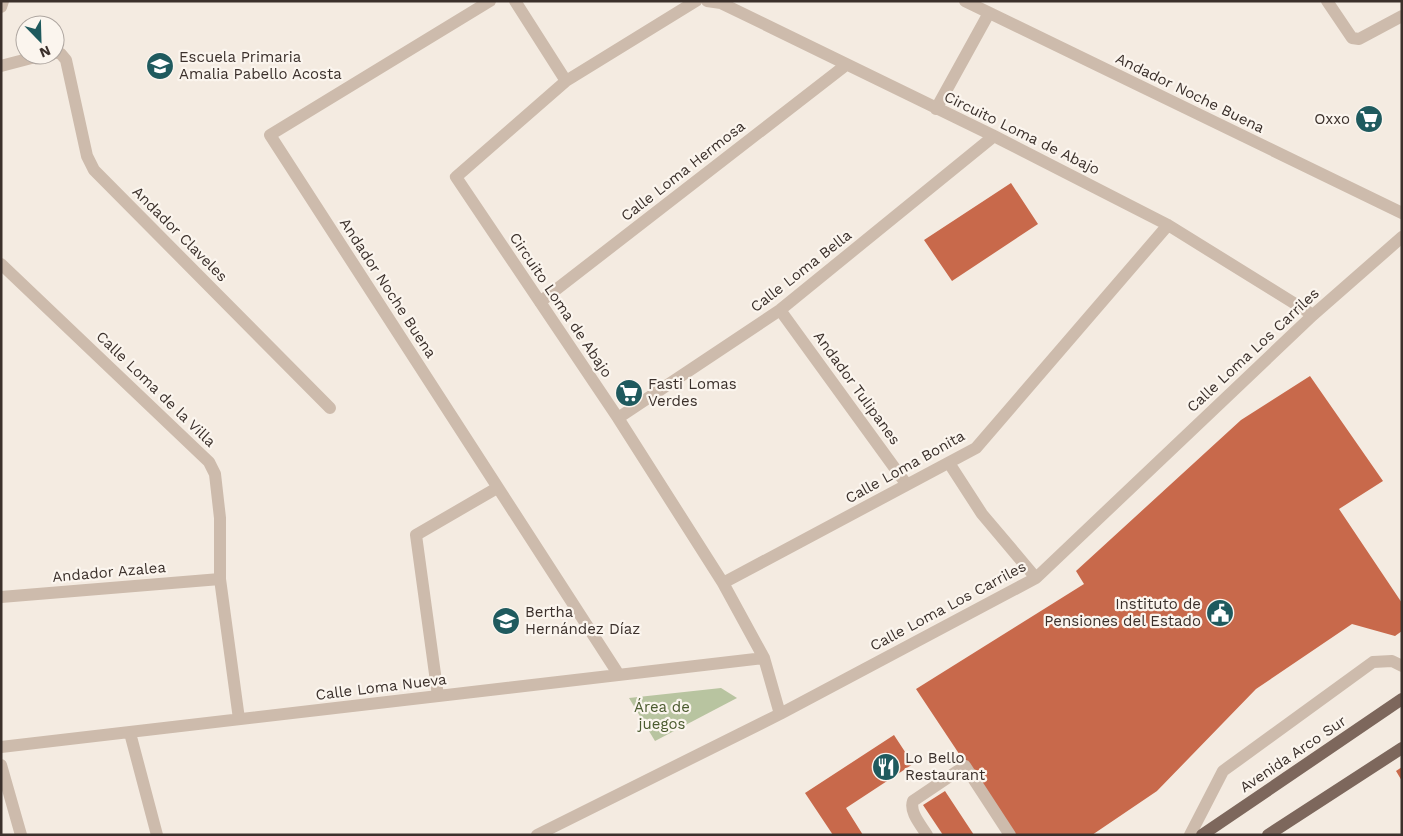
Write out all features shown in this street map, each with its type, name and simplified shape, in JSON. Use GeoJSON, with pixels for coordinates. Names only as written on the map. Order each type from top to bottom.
{"type":"FeatureCollection","features":[{"type":"Feature","properties":{"kind":"main road","name":"Avenida Arco Sur"},"geometry":{"type":"LineString","coordinates":[[1202,835],[1402,699]]}},
{"type":"Feature","properties":{"kind":"main road"},"geometry":{"type":"LineString","coordinates":[[1268,835],[1402,748]]}},
{"type":"Feature","properties":{"kind":"street"},"geometry":{"type":"LineString","coordinates":[[1,7],[3,1]]}},
{"type":"Feature","properties":{"kind":"street","name":"Andador Noche Buena"},"geometry":{"type":"LineString","coordinates":[[490,1],[270,135],[619,675]]}},
{"type":"Feature","properties":{"kind":"street"},"geometry":{"type":"LineString","coordinates":[[516,1],[566,81]]}},
{"type":"Feature","properties":{"kind":"street","name":"Circuito Loma de Abajo"},"geometry":{"type":"LineString","coordinates":[[696,1],[566,81],[456,178],[618,418],[723,583],[764,658],[780,714]]}},
{"type":"Feature","properties":{"kind":"street","name":"Circuito Loma de Abajo"},"geometry":{"type":"LineString","coordinates":[[706,1],[721,3],[994,136],[1168,225],[1313,315]]}},
{"type":"Feature","properties":{"kind":"street","name":"Andador Noche Buena"},"geometry":{"type":"LineString","coordinates":[[965,1],[1402,213]]}},
{"type":"Feature","properties":{"kind":"street"},"geometry":{"type":"LineString","coordinates":[[1327,1],[1352,38],[1359,39],[1402,16]]}},
{"type":"Feature","properties":{"kind":"street"},"geometry":{"type":"LineString","coordinates":[[936,109],[989,13]]}},
{"type":"Feature","properties":{"kind":"street","name":"Andador Claveles"},"geometry":{"type":"LineString","coordinates":[[65,59],[87,156],[94,170],[330,408]]}},
{"type":"Feature","properties":{"kind":"street"},"geometry":{"type":"LineString","coordinates":[[1,66],[15,62]]}},
{"type":"Feature","properties":{"kind":"street","name":"Calle Loma Hermosa"},"geometry":{"type":"LineString","coordinates":[[540,302],[846,65]]}},
{"type":"Feature","properties":{"kind":"street","name":"Calle Loma Bella"},"geometry":{"type":"LineString","coordinates":[[618,418],[780,310],[994,136]]}},
{"type":"Feature","properties":{"kind":"street","name":"Calle Loma Bonita"},"geometry":{"type":"LineString","coordinates":[[723,583],[976,448],[1168,225]]}},
{"type":"Feature","properties":{"kind":"street","name":"Calle Loma Los Carriles"},"geometry":{"type":"LineString","coordinates":[[537,835],[780,714],[1036,578],[1313,315],[1402,237]]}},
{"type":"Feature","properties":{"kind":"street","name":"Calle Loma de la Villa"},"geometry":{"type":"LineString","coordinates":[[1,264],[210,462],[215,474],[220,518],[220,580],[239,719]]}},
{"type":"Feature","properties":{"kind":"street","name":"Andador Tulipanes"},"geometry":{"type":"LineString","coordinates":[[780,310],[907,485]]}},
{"type":"Feature","properties":{"kind":"street"},"geometry":{"type":"LineString","coordinates":[[948,462],[982,514],[1036,578]]}},
{"type":"Feature","properties":{"kind":"street"},"geometry":{"type":"LineString","coordinates":[[438,696],[416,535],[497,488]]}},
{"type":"Feature","properties":{"kind":"street","name":"Andador Azalea"},"geometry":{"type":"LineString","coordinates":[[1,597],[220,580]]}},
{"type":"Feature","properties":{"kind":"street","name":"Calle Loma Nueva"},"geometry":{"type":"LineString","coordinates":[[1,747],[764,658]]}},
{"type":"Feature","properties":{"kind":"street"},"geometry":{"type":"LineString","coordinates":[[1190,835],[1223,771],[1373,662],[1392,661],[1402,666]]}},
{"type":"Feature","properties":{"kind":"street"},"geometry":{"type":"LineString","coordinates":[[130,733],[157,835]]}},
{"type":"Feature","properties":{"kind":"street"},"geometry":{"type":"LineString","coordinates":[[1,765],[21,835]]}},
{"type":"Feature","properties":{"kind":"street"},"geometry":{"type":"LineString","coordinates":[[927,835],[911,806],[913,801],[965,766],[1010,835]]}},
{"type":"Feature","properties":{"kind":"green space","name":"Área de juegos"},"geometry":{"type":"Polygon","coordinates":[[[721,688],[737,698],[655,741],[629,698],[721,688]]]}},
{"type":"Feature","properties":{"kind":"building"},"geometry":{"type":"Polygon","coordinates":[[[1011,183],[1038,224],[952,281],[924,240],[1011,183]]]}},
{"type":"Feature","properties":{"kind":"building","name":"Instituto de Pensiones del Estado"},"geometry":{"type":"Polygon","coordinates":[[[1310,376],[1383,481],[1339,509],[1402,603],[1402,631],[1395,636],[1352,624],[1256,689],[1157,791],[1092,835],[1013,835],[916,689],[1084,584],[1076,571],[1241,420],[1310,376]]]}},
{"type":"Feature","properties":{"kind":"building"},"geometry":{"type":"Polygon","coordinates":[[[894,735],[913,764],[846,808],[863,835],[833,835],[805,793],[894,735]]]}},
{"type":"Feature","properties":{"kind":"building"},"geometry":{"type":"Polygon","coordinates":[[[1402,767],[1402,781],[1396,771],[1402,767]]]}},
{"type":"Feature","properties":{"kind":"building"},"geometry":{"type":"Polygon","coordinates":[[[945,791],[974,835],[943,835],[923,805],[945,791]]]}},
{"type":"Feature","properties":{"kind":"place","name":"Escuela Primaria Amalia Pabello Acosta"},"geometry":{"type":"Point","coordinates":[160,66]}},
{"type":"Feature","properties":{"kind":"place","name":"Oxxo"},"geometry":{"type":"Point","coordinates":[1369,119]}},
{"type":"Feature","properties":{"kind":"place","name":"Fasti Lomas Verdes"},"geometry":{"type":"Point","coordinates":[629,393]}},
{"type":"Feature","properties":{"kind":"place","name":"Instituto de Pensiones del Estado"},"geometry":{"type":"Point","coordinates":[1220,613]}},
{"type":"Feature","properties":{"kind":"place","name":"Bertha Hernández Díaz"},"geometry":{"type":"Point","coordinates":[506,621]}},
{"type":"Feature","properties":{"kind":"place","name":"Lo Bello Restaurant"},"geometry":{"type":"Point","coordinates":[886,767]}}]}
